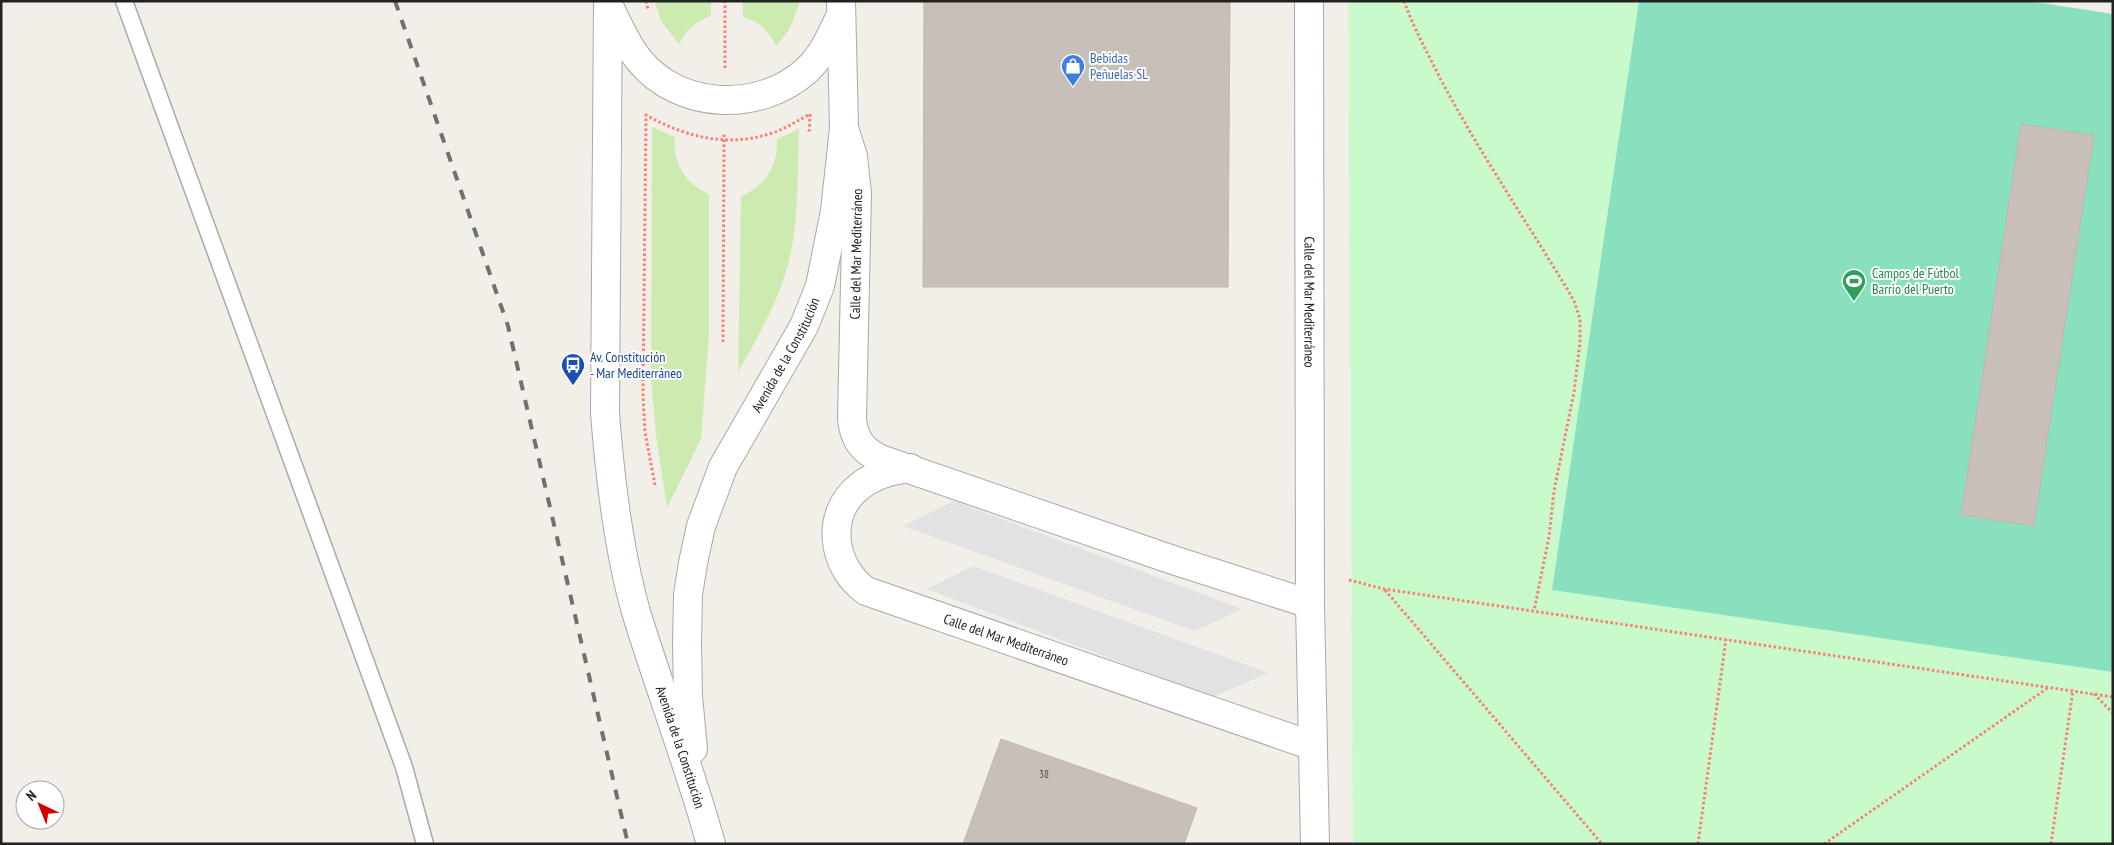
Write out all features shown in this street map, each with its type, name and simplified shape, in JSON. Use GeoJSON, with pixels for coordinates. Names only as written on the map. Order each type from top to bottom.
{"type":"FeatureCollection","features":[{"type":"Feature","properties":{"kind":"street","name":"Calle del Mar Mediterráneo"},"geometry":{"type":"LineString","coordinates":[[1309,1],[1310,604],[1315,844]]}},
{"type":"Feature","properties":{"kind":"street","name":"Avenida de la Constitución"},"geometry":{"type":"LineString","coordinates":[[608,2],[622,34],[640,61],[664,82],[693,96],[724,101],[754,98],[782,88],[806,70],[826,48],[841,8]]}},
{"type":"Feature","properties":{"kind":"street","name":"Avenida de la Constitución"},"geometry":{"type":"LineString","coordinates":[[608,2],[605,394],[607,444],[619,532],[636,611],[698,800]]}},
{"type":"Feature","properties":{"kind":"street","name":"Avenida de la Constitución"},"geometry":{"type":"LineString","coordinates":[[698,800],[688,696],[687,644],[688,595],[695,554],[701,526],[723,466],[804,326],[820,286],[835,211],[844,128],[841,8]]}},
{"type":"Feature","properties":{"kind":"street","name":"Calle del Mar Mediterráneo"},"geometry":{"type":"LineString","coordinates":[[844,128],[853,156],[857,194],[853,425],[858,442],[867,452],[880,459],[1173,560],[1310,604]]}},
{"type":"Feature","properties":{"kind":"street","name":"Calle del Mar Mediterráneo"},"geometry":{"type":"LineString","coordinates":[[910,468],[889,472],[859,486],[850,495],[838,518],[836,547],[842,563],[851,578],[866,591],[1313,746]]}},
{"type":"Feature","properties":{"kind":"street"},"geometry":{"type":"LineString","coordinates":[[698,800],[711,844]]}},
{"type":"Feature","properties":{"kind":"lane"},"geometry":{"type":"LineString","coordinates":[[124,1],[404,767],[425,844]]}},
{"type":"Feature","properties":{"kind":"path"},"geometry":{"type":"LineString","coordinates":[[646,1],[652,18]]}},
{"type":"Feature","properties":{"kind":"path"},"geometry":{"type":"LineString","coordinates":[[723,342],[725,1]]}},
{"type":"Feature","properties":{"kind":"path"},"geometry":{"type":"LineString","coordinates":[[1404,1],[1414,30],[1461,118],[1518,214],[1576,303],[1580,319],[1580,342],[1574,392],[1554,491],[1549,537],[1534,611]]}},
{"type":"Feature","properties":{"kind":"path"},"geometry":{"type":"LineString","coordinates":[[656,486],[645,432],[643,394],[646,115],[667,127],[696,137],[724,140],[750,139],[773,133],[810,114],[809,138]]}},
{"type":"Feature","properties":{"kind":"path"},"geometry":{"type":"LineString","coordinates":[[1349,580],[1384,589],[2113,696]]}},
{"type":"Feature","properties":{"kind":"path"},"geometry":{"type":"LineString","coordinates":[[1384,589],[1602,844]]}},
{"type":"Feature","properties":{"kind":"path"},"geometry":{"type":"LineString","coordinates":[[1698,844],[1726,639]]}},
{"type":"Feature","properties":{"kind":"path"},"geometry":{"type":"LineString","coordinates":[[1824,844],[2049,687]]}},
{"type":"Feature","properties":{"kind":"path"},"geometry":{"type":"LineString","coordinates":[[2051,844],[2073,690]]}},
{"type":"Feature","properties":{"kind":"path"},"geometry":{"type":"LineString","coordinates":[[2093,694],[2113,713]]}},
{"type":"Feature","properties":{"kind":"green space"},"geometry":{"type":"Polygon","coordinates":[[[655,1],[711,1],[711,16],[692,27],[679,44],[661,21],[655,1]]]}},
{"type":"Feature","properties":{"kind":"green space"},"geometry":{"type":"Polygon","coordinates":[[[743,1],[799,1],[799,5],[789,30],[776,46],[763,27],[743,17],[743,1]]]}},
{"type":"Feature","properties":{"kind":"green space"},"geometry":{"type":"Polygon","coordinates":[[[1348,1],[1639,1],[1552,590],[2113,672],[2113,844],[1353,844],[1348,1]]]}},
{"type":"Feature","properties":{"kind":"green space","name":"Campos de Fútbol Barrio del Puerto"},"geometry":{"type":"Polygon","coordinates":[[[1639,1],[2029,1],[2113,14],[2113,672],[1552,590],[1639,1]]]}},
{"type":"Feature","properties":{"kind":"green space"},"geometry":{"type":"Polygon","coordinates":[[[652,127],[675,137],[676,155],[682,172],[693,185],[709,194],[709,335],[701,439],[667,508],[656,436],[651,380],[652,127]]]}},
{"type":"Feature","properties":{"kind":"green space"},"geometry":{"type":"Polygon","coordinates":[[[799,129],[797,205],[789,260],[775,302],[738,372],[741,196],[757,187],[769,174],[777,149],[777,139],[799,129]]]}},
{"type":"Feature","properties":{"kind":"shaded area"},"geometry":{"type":"Polygon","coordinates":[[[954,501],[1242,609],[1195,631],[903,526],[954,501]]]}},
{"type":"Feature","properties":{"kind":"shaded area"},"geometry":{"type":"Polygon","coordinates":[[[973,566],[1269,673],[1212,697],[927,589],[973,566]]]}},
{"type":"Feature","properties":{"kind":"building"},"geometry":{"type":"Polygon","coordinates":[[[924,1],[1230,1],[1228,287],[923,287],[924,1]]]}},
{"type":"Feature","properties":{"kind":"building","name":"Campos de Fútbol Barrio del Puerto"},"geometry":{"type":"Polygon","coordinates":[[[2021,124],[2094,135],[2034,526],[1961,515],[2021,124]]]}},
{"type":"Feature","properties":{"kind":"building"},"geometry":{"type":"Polygon","coordinates":[[[1001,739],[1197,808],[1184,844],[963,844],[1001,739]]]}},
{"type":"Feature","properties":{"kind":"railway"},"geometry":{"type":"LineString","coordinates":[[395,1],[508,326],[628,844]]}},
{"type":"Feature","properties":{"kind":"place","name":"Bebidas Peñuelas SL"},"geometry":{"type":"Point","coordinates":[1073,87]}},
{"type":"Feature","properties":{"kind":"place","name":"Campos de Fútbol Barrio del Puerto"},"geometry":{"type":"Point","coordinates":[1854,302]}},
{"type":"Feature","properties":{"kind":"place","name":"Av. Constitución - Mar Mediterráneo"},"geometry":{"type":"Point","coordinates":[573,386]}}]}
